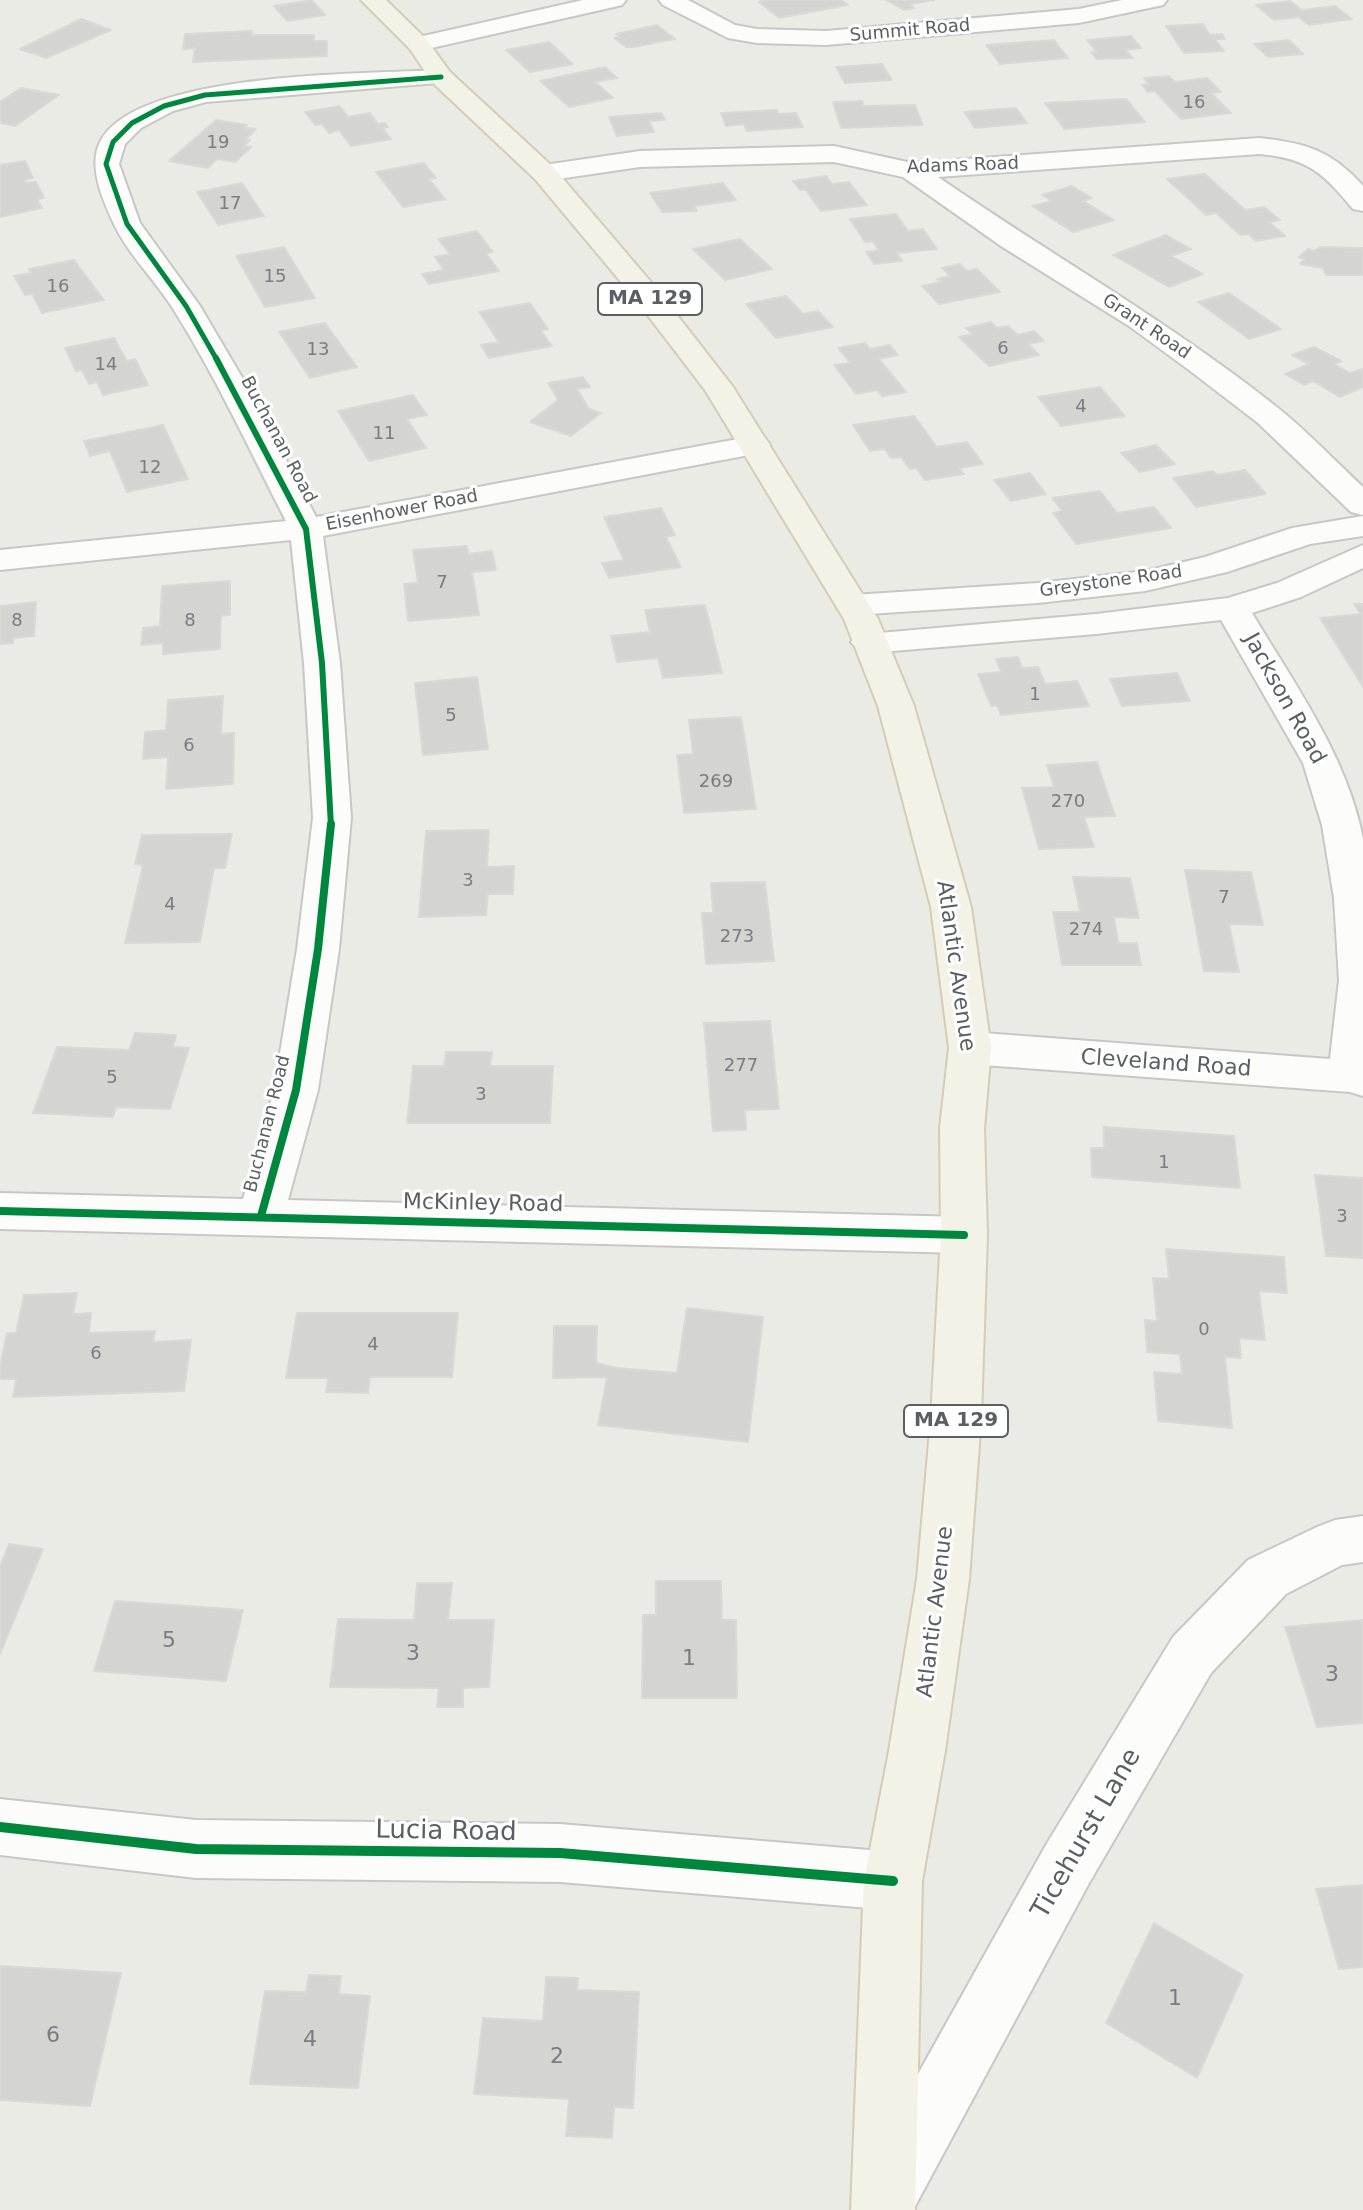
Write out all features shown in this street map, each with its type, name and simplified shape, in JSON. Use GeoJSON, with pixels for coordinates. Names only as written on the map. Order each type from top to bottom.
{"type":"FeatureCollection","features":[{"type":"Feature","properties":{"kind":"main road","name":"Atlantic Avenue"},"geometry":{"type":"LineString","coordinates":[[373,0],[418,44],[441,77],[544,173],[718,387],[861,624],[896,706],[951,907],[970,1048],[962,1128],[964,1235],[956,1418],[943,1579],[917,1751],[893,1881],[883,2205]]}},
{"type":"Feature","properties":{"kind":"street"},"geometry":{"type":"LineString","coordinates":[[418,44],[614,0]]}},
{"type":"Feature","properties":{"kind":"street","name":"Summit Road"},"geometry":{"type":"LineString","coordinates":[[671,0],[728,31],[757,36],[826,38],[1079,16],[1155,0]]}},
{"type":"Feature","properties":{"kind":"street","name":"Buchanan Road"},"geometry":{"type":"LineString","coordinates":[[261,1216],[296,1090],[318,949],[332,818],[322,663],[306,529],[238,396],[186,306],[127,224],[106,164],[113,142],[132,123],[164,106],[205,95],[441,77]]}},
{"type":"Feature","properties":{"kind":"street","name":"Adams Road"},"geometry":{"type":"LineString","coordinates":[[544,173],[640,159],[834,154],[912,171],[1259,146],[1295,148],[1327,161],[1363,203]]}},
{"type":"Feature","properties":{"kind":"street","name":"Grant Road"},"geometry":{"type":"LineString","coordinates":[[912,171],[1011,240],[1139,320],[1200,364],[1269,416],[1363,505]]}},
{"type":"Feature","properties":{"kind":"street","name":"Eisenhower Road"},"geometry":{"type":"LineString","coordinates":[[0,560],[306,529],[754,445]]}},
{"type":"Feature","properties":{"kind":"street","name":"Greystone Road"},"geometry":{"type":"LineString","coordinates":[[861,624],[1038,593],[1145,581],[1244,557],[1304,535],[1363,526]]}},
{"type":"Feature","properties":{"kind":"street","name":"Greystone Road"},"geometry":{"type":"LineString","coordinates":[[861,624],[1096,624],[1232,608],[1289,590],[1363,555]]}},
{"type":"Feature","properties":{"kind":"street","name":"Jackson Road"},"geometry":{"type":"LineString","coordinates":[[1232,608],[1259,649],[1322,763],[1341,825],[1354,898],[1360,980],[1357,1078]]}},
{"type":"Feature","properties":{"kind":"street","name":"Cleveland Road"},"geometry":{"type":"LineString","coordinates":[[970,1048],[1357,1078]]}},
{"type":"Feature","properties":{"kind":"street","name":"McKinley Road"},"geometry":{"type":"LineString","coordinates":[[0,1211],[964,1235]]}},
{"type":"Feature","properties":{"kind":"street","name":"Ticehurst Lane"},"geometry":{"type":"LineString","coordinates":[[883,2205],[1067,1865],[1192,1655],[1267,1577],[1335,1543],[1363,1539]]}},
{"type":"Feature","properties":{"kind":"street","name":"Lucia Road"},"geometry":{"type":"LineString","coordinates":[[0,1827],[196,1849],[560,1853],[893,1881]]}},
{"type":"Feature","properties":{"kind":"building"},"geometry":{"type":"Polygon","coordinates":[[[312,0],[325,15],[287,21],[274,6],[312,0]]]}},
{"type":"Feature","properties":{"kind":"building"},"geometry":{"type":"Polygon","coordinates":[[[841,0],[848,5],[779,18],[759,2],[841,0]]]}},
{"type":"Feature","properties":{"kind":"building"},"geometry":{"type":"Polygon","coordinates":[[[886,0],[934,0],[910,4],[914,8],[904,10],[886,0]]]}},
{"type":"Feature","properties":{"kind":"building"},"geometry":{"type":"Polygon","coordinates":[[[1290,1],[1302,10],[1335,6],[1352,19],[1309,25],[1298,17],[1274,20],[1256,5],[1290,1]]]}},
{"type":"Feature","properties":{"kind":"building"},"geometry":{"type":"Polygon","coordinates":[[[81,19],[111,30],[46,58],[20,49],[81,19]]]}},
{"type":"Feature","properties":{"kind":"building"},"geometry":{"type":"Polygon","coordinates":[[[1203,24],[1210,35],[1222,34],[1225,39],[1215,39],[1224,51],[1184,53],[1166,26],[1203,24]]]}},
{"type":"Feature","properties":{"kind":"building"},"geometry":{"type":"Polygon","coordinates":[[[657,25],[675,39],[626,47],[614,38],[620,37],[616,34],[657,25]]]}},
{"type":"Feature","properties":{"kind":"building"},"geometry":{"type":"Polygon","coordinates":[[[252,31],[251,35],[314,35],[314,41],[327,41],[327,56],[193,62],[195,48],[183,49],[185,34],[252,31]]]}},
{"type":"Feature","properties":{"kind":"building"},"geometry":{"type":"Polygon","coordinates":[[[1131,36],[1141,48],[1125,50],[1133,58],[1097,59],[1091,52],[1097,52],[1087,40],[1131,36]]]}},
{"type":"Feature","properties":{"kind":"building"},"geometry":{"type":"Polygon","coordinates":[[[1054,40],[1068,58],[1000,64],[986,45],[1054,40]]]}},
{"type":"Feature","properties":{"kind":"building"},"geometry":{"type":"Polygon","coordinates":[[[1289,40],[1303,54],[1268,57],[1254,44],[1289,40]]]}},
{"type":"Feature","properties":{"kind":"building"},"geometry":{"type":"Polygon","coordinates":[[[549,42],[573,64],[530,72],[506,50],[549,42]]]}},
{"type":"Feature","properties":{"kind":"building"},"geometry":{"type":"Polygon","coordinates":[[[882,64],[892,80],[845,83],[836,67],[882,64]]]}},
{"type":"Feature","properties":{"kind":"building"},"geometry":{"type":"Polygon","coordinates":[[[605,67],[617,78],[595,82],[613,98],[569,107],[540,81],[605,67]]]}},
{"type":"Feature","properties":{"kind":"building"},"geometry":{"type":"Polygon","coordinates":[[[1169,76],[1175,82],[1207,78],[1221,92],[1211,93],[1231,113],[1181,119],[1155,91],[1148,92],[1142,85],[1149,84],[1144,78],[1169,76]]]}},
{"type":"Feature","properties":{"kind":"building"},"geometry":{"type":"Polygon","coordinates":[[[21,88],[59,95],[15,126],[0,123],[0,102],[21,88]]]}},
{"type":"Feature","properties":{"kind":"building"},"geometry":{"type":"Polygon","coordinates":[[[1126,99],[1145,122],[1064,129],[1045,103],[1126,99]]]}},
{"type":"Feature","properties":{"kind":"building"},"geometry":{"type":"Polygon","coordinates":[[[862,101],[864,106],[915,105],[923,125],[841,128],[833,102],[862,101]]]}},
{"type":"Feature","properties":{"kind":"building"},"geometry":{"type":"Polygon","coordinates":[[[340,106],[348,117],[370,113],[378,124],[385,123],[388,127],[382,128],[391,139],[351,146],[339,130],[329,133],[322,124],[315,125],[305,112],[340,106]]]}},
{"type":"Feature","properties":{"kind":"building"},"geometry":{"type":"Polygon","coordinates":[[[1016,108],[1027,123],[975,128],[964,112],[1016,108]]]}},
{"type":"Feature","properties":{"kind":"building"},"geometry":{"type":"Polygon","coordinates":[[[777,110],[779,114],[796,113],[803,127],[747,131],[744,124],[726,126],[721,113],[777,110]]]}},
{"type":"Feature","properties":{"kind":"building"},"geometry":{"type":"Polygon","coordinates":[[[661,113],[665,120],[649,121],[654,132],[617,136],[609,117],[661,113]]]}},
{"type":"Feature","properties":{"kind":"building"},"geometry":{"type":"Polygon","coordinates":[[[216,120],[256,129],[245,140],[250,140],[244,146],[251,147],[235,162],[217,159],[208,168],[169,161],[216,120]]]}},
{"type":"Feature","properties":{"kind":"building"},"geometry":{"type":"Polygon","coordinates":[[[25,161],[33,178],[24,180],[26,183],[36,182],[44,198],[37,199],[42,208],[0,217],[0,165],[25,161]]]}},
{"type":"Feature","properties":{"kind":"building"},"geometry":{"type":"Polygon","coordinates":[[[424,163],[436,178],[429,179],[445,199],[403,207],[376,172],[424,163]]]}},
{"type":"Feature","properties":{"kind":"building"},"geometry":{"type":"Polygon","coordinates":[[[1205,174],[1245,210],[1264,207],[1280,220],[1269,222],[1285,236],[1256,241],[1249,234],[1240,235],[1216,213],[1206,215],[1167,179],[1205,174]]]}},
{"type":"Feature","properties":{"kind":"building"},"geometry":{"type":"Polygon","coordinates":[[[826,176],[832,184],[849,182],[867,205],[821,211],[805,189],[800,190],[793,181],[826,176]]]}},
{"type":"Feature","properties":{"kind":"building"},"geometry":{"type":"Polygon","coordinates":[[[242,183],[264,216],[218,225],[197,192],[242,183]]]}},
{"type":"Feature","properties":{"kind":"building"},"geometry":{"type":"Polygon","coordinates":[[[723,183],[736,200],[694,206],[697,211],[662,212],[650,193],[723,183]]]}},
{"type":"Feature","properties":{"kind":"building"},"geometry":{"type":"Polygon","coordinates":[[[1072,186],[1092,198],[1083,201],[1114,220],[1073,232],[1032,206],[1052,201],[1042,195],[1072,186]]]}},
{"type":"Feature","properties":{"kind":"building"},"geometry":{"type":"Polygon","coordinates":[[[896,214],[908,231],[923,229],[937,249],[897,253],[902,261],[874,264],[866,252],[879,250],[872,241],[865,242],[850,219],[896,214]]]}},
{"type":"Feature","properties":{"kind":"building"},"geometry":{"type":"Polygon","coordinates":[[[477,231],[493,252],[486,253],[499,271],[429,284],[422,274],[444,270],[435,257],[450,254],[438,239],[477,231]]]}},
{"type":"Feature","properties":{"kind":"building"},"geometry":{"type":"Polygon","coordinates":[[[1166,235],[1191,249],[1171,256],[1203,274],[1169,287],[1113,255],[1166,235]]]}},
{"type":"Feature","properties":{"kind":"building"},"geometry":{"type":"Polygon","coordinates":[[[740,239],[772,269],[725,280],[693,249],[740,239]]]}},
{"type":"Feature","properties":{"kind":"building"},"geometry":{"type":"Polygon","coordinates":[[[284,247],[315,298],[265,307],[236,256],[284,247]]]}},
{"type":"Feature","properties":{"kind":"building"},"geometry":{"type":"Polygon","coordinates":[[[1320,247],[1363,248],[1363,275],[1326,275],[1323,268],[1300,264],[1305,259],[1299,257],[1308,249],[1314,251],[1320,247]]]}},
{"type":"Feature","properties":{"kind":"building"},"geometry":{"type":"Polygon","coordinates":[[[74,260],[104,300],[42,313],[32,294],[25,295],[14,276],[31,273],[29,269],[74,260]]]}},
{"type":"Feature","properties":{"kind":"building"},"geometry":{"type":"Polygon","coordinates":[[[960,264],[967,271],[977,269],[1000,292],[939,304],[922,286],[941,282],[937,279],[950,276],[942,268],[960,264]]]}},
{"type":"Feature","properties":{"kind":"building"},"geometry":{"type":"Polygon","coordinates":[[[1229,293],[1281,329],[1249,339],[1198,302],[1229,293]]]}},
{"type":"Feature","properties":{"kind":"building"},"geometry":{"type":"Polygon","coordinates":[[[786,296],[803,314],[818,311],[833,327],[776,338],[746,304],[786,296]]]}},
{"type":"Feature","properties":{"kind":"building"},"geometry":{"type":"Polygon","coordinates":[[[530,303],[548,329],[541,331],[552,346],[489,358],[481,345],[499,342],[479,312],[530,303]]]}},
{"type":"Feature","properties":{"kind":"building"},"geometry":{"type":"Polygon","coordinates":[[[991,322],[997,328],[1008,326],[1018,335],[1034,331],[1044,341],[1028,344],[1039,355],[989,366],[959,337],[973,334],[966,328],[991,322]]]}},
{"type":"Feature","properties":{"kind":"building"},"geometry":{"type":"Polygon","coordinates":[[[325,323],[357,367],[310,378],[279,332],[325,323]]]}},
{"type":"Feature","properties":{"kind":"building"},"geometry":{"type":"Polygon","coordinates":[[[114,338],[127,361],[135,359],[148,385],[103,395],[97,382],[89,384],[82,370],[76,371],[65,348],[114,338]]]}},
{"type":"Feature","properties":{"kind":"building"},"geometry":{"type":"Polygon","coordinates":[[[865,343],[870,349],[890,345],[898,355],[879,359],[906,392],[882,396],[877,390],[856,394],[834,365],[850,363],[838,348],[865,343]]]}},
{"type":"Feature","properties":{"kind":"building"},"geometry":{"type":"Polygon","coordinates":[[[1314,347],[1341,361],[1334,364],[1350,373],[1363,369],[1363,387],[1340,397],[1313,381],[1304,385],[1285,374],[1309,364],[1292,355],[1314,347]]]}},
{"type":"Feature","properties":{"kind":"building"},"geometry":{"type":"Polygon","coordinates":[[[583,377],[590,387],[577,389],[589,409],[601,413],[571,436],[530,422],[558,400],[548,383],[583,377]]]}},
{"type":"Feature","properties":{"kind":"building"},"geometry":{"type":"Polygon","coordinates":[[[1100,387],[1125,416],[1061,426],[1038,397],[1100,387]]]}},
{"type":"Feature","properties":{"kind":"building"},"geometry":{"type":"Polygon","coordinates":[[[413,395],[427,415],[407,419],[426,448],[369,461],[338,411],[413,395]]]}},
{"type":"Feature","properties":{"kind":"building"},"geometry":{"type":"Polygon","coordinates":[[[914,416],[937,447],[967,442],[983,464],[959,468],[964,474],[925,480],[916,468],[910,469],[901,457],[891,458],[885,449],[870,451],[853,425],[914,416]]]}},
{"type":"Feature","properties":{"kind":"building"},"geometry":{"type":"Polygon","coordinates":[[[163,425],[188,479],[127,492],[110,451],[90,456],[84,441],[163,425]]]}},
{"type":"Feature","properties":{"kind":"building"},"geometry":{"type":"Polygon","coordinates":[[[1156,445],[1175,464],[1140,472],[1121,453],[1156,445]]]}},
{"type":"Feature","properties":{"kind":"building"},"geometry":{"type":"Polygon","coordinates":[[[1245,470],[1266,494],[1196,507],[1173,478],[1213,471],[1217,475],[1245,470]]]}},
{"type":"Feature","properties":{"kind":"building"},"geometry":{"type":"Polygon","coordinates":[[[1030,473],[1046,494],[1011,501],[994,480],[1030,473]]]}},
{"type":"Feature","properties":{"kind":"building"},"geometry":{"type":"Polygon","coordinates":[[[1100,491],[1117,513],[1154,507],[1171,528],[1076,544],[1053,513],[1062,511],[1052,498],[1100,491]]]}},
{"type":"Feature","properties":{"kind":"building"},"geometry":{"type":"Polygon","coordinates":[[[661,508],[675,535],[666,537],[681,567],[609,578],[602,563],[624,560],[604,517],[661,508]]]}},
{"type":"Feature","properties":{"kind":"building"},"geometry":{"type":"Polygon","coordinates":[[[467,546],[468,554],[492,551],[496,570],[472,572],[479,615],[408,621],[404,584],[418,583],[413,550],[467,546]]]}},
{"type":"Feature","properties":{"kind":"building"},"geometry":{"type":"Polygon","coordinates":[[[230,581],[230,615],[221,616],[220,649],[163,654],[163,643],[141,645],[143,628],[160,626],[162,586],[230,581]]]}},
{"type":"Feature","properties":{"kind":"building"},"geometry":{"type":"Polygon","coordinates":[[[36,602],[34,636],[14,638],[13,643],[0,644],[0,606],[36,602]]]}},
{"type":"Feature","properties":{"kind":"building"},"geometry":{"type":"Polygon","coordinates":[[[1354,604],[1363,604],[1363,687],[1320,618],[1361,614],[1354,604]]]}},
{"type":"Feature","properties":{"kind":"building"},"geometry":{"type":"Polygon","coordinates":[[[705,605],[722,673],[663,678],[658,658],[617,662],[611,636],[650,632],[645,610],[705,605]]]}},
{"type":"Feature","properties":{"kind":"building"},"geometry":{"type":"Polygon","coordinates":[[[1018,657],[1022,668],[1038,667],[1045,684],[1077,681],[1089,706],[1001,715],[997,705],[991,706],[978,674],[1001,672],[996,659],[1018,657]]]}},
{"type":"Feature","properties":{"kind":"building"},"geometry":{"type":"Polygon","coordinates":[[[1177,673],[1190,701],[1122,706],[1110,679],[1177,673]]]}},
{"type":"Feature","properties":{"kind":"building"},"geometry":{"type":"Polygon","coordinates":[[[477,677],[488,749],[423,755],[415,683],[477,677]]]}},
{"type":"Feature","properties":{"kind":"building"},"geometry":{"type":"Polygon","coordinates":[[[223,696],[221,734],[234,733],[233,784],[166,789],[168,757],[143,759],[145,732],[166,730],[168,700],[223,696]]]}},
{"type":"Feature","properties":{"kind":"building"},"geometry":{"type":"Polygon","coordinates":[[[741,717],[756,809],[684,813],[677,755],[693,754],[689,720],[741,717]]]}},
{"type":"Feature","properties":{"kind":"building"},"geometry":{"type":"Polygon","coordinates":[[[1097,762],[1115,816],[1084,817],[1094,847],[1039,849],[1022,788],[1054,787],[1047,765],[1097,762]]]}},
{"type":"Feature","properties":{"kind":"building"},"geometry":{"type":"Polygon","coordinates":[[[489,830],[487,867],[514,866],[513,894],[488,894],[486,915],[419,917],[426,831],[489,830]]]}},
{"type":"Feature","properties":{"kind":"building"},"geometry":{"type":"Polygon","coordinates":[[[232,834],[225,868],[214,868],[200,942],[125,943],[143,865],[135,864],[142,835],[232,834]]]}},
{"type":"Feature","properties":{"kind":"building"},"geometry":{"type":"Polygon","coordinates":[[[1185,870],[1251,872],[1263,925],[1229,924],[1239,972],[1204,971],[1185,870]]]}},
{"type":"Feature","properties":{"kind":"building"},"geometry":{"type":"Polygon","coordinates":[[[1073,877],[1130,878],[1139,918],[1114,917],[1118,943],[1137,943],[1141,965],[1062,965],[1053,912],[1080,912],[1073,877]]]}},
{"type":"Feature","properties":{"kind":"building"},"geometry":{"type":"Polygon","coordinates":[[[765,882],[774,961],[706,964],[702,913],[713,913],[711,883],[765,882]]]}},
{"type":"Feature","properties":{"kind":"building"},"geometry":{"type":"Polygon","coordinates":[[[770,1021],[779,1109],[745,1110],[746,1130],[713,1131],[704,1023],[770,1021]]]}},
{"type":"Feature","properties":{"kind":"building"},"geometry":{"type":"Polygon","coordinates":[[[135,1033],[176,1035],[173,1047],[189,1048],[170,1109],[116,1107],[113,1117],[33,1113],[57,1047],[129,1050],[135,1033]]]}},
{"type":"Feature","properties":{"kind":"building"},"geometry":{"type":"Polygon","coordinates":[[[446,1052],[492,1052],[490,1066],[553,1066],[550,1123],[407,1123],[413,1066],[444,1066],[446,1052]]]}},
{"type":"Feature","properties":{"kind":"building"},"geometry":{"type":"Polygon","coordinates":[[[1104,1127],[1234,1136],[1240,1188],[1092,1177],[1091,1148],[1104,1148],[1104,1127]]]}},
{"type":"Feature","properties":{"kind":"building"},"geometry":{"type":"Polygon","coordinates":[[[1315,1175],[1363,1178],[1363,1258],[1326,1256],[1315,1175]]]}},
{"type":"Feature","properties":{"kind":"building"},"geometry":{"type":"Polygon","coordinates":[[[1166,1249],[1284,1257],[1287,1293],[1259,1291],[1265,1340],[1239,1338],[1241,1358],[1225,1357],[1232,1428],[1158,1421],[1154,1372],[1182,1374],[1180,1354],[1147,1352],[1145,1320],[1157,1321],[1153,1278],[1169,1279],[1166,1249]]]}},
{"type":"Feature","properties":{"kind":"building"},"geometry":{"type":"Polygon","coordinates":[[[77,1293],[73,1314],[91,1313],[89,1333],[155,1331],[153,1342],[191,1340],[184,1391],[13,1397],[16,1379],[0,1379],[0,1366],[7,1333],[16,1333],[24,1295],[77,1293]]]}},
{"type":"Feature","properties":{"kind":"building"},"geometry":{"type":"Polygon","coordinates":[[[687,1308],[763,1317],[748,1442],[598,1425],[607,1377],[553,1378],[554,1326],[597,1326],[596,1363],[677,1373],[687,1308]]]}},
{"type":"Feature","properties":{"kind":"building"},"geometry":{"type":"Polygon","coordinates":[[[297,1313],[458,1313],[452,1377],[370,1377],[368,1393],[326,1392],[328,1378],[286,1378],[297,1313]]]}},
{"type":"Feature","properties":{"kind":"building"},"geometry":{"type":"Polygon","coordinates":[[[9,1544],[43,1549],[0,1654],[0,1567],[9,1544]]]}},
{"type":"Feature","properties":{"kind":"building"},"geometry":{"type":"Polygon","coordinates":[[[656,1581],[721,1581],[722,1620],[736,1620],[737,1698],[642,1698],[643,1615],[656,1615],[656,1581]]]}},
{"type":"Feature","properties":{"kind":"building"},"geometry":{"type":"Polygon","coordinates":[[[417,1583],[452,1583],[448,1620],[494,1620],[489,1687],[463,1688],[463,1707],[437,1707],[439,1688],[330,1687],[338,1619],[414,1620],[417,1583]]]}},
{"type":"Feature","properties":{"kind":"building"},"geometry":{"type":"Polygon","coordinates":[[[115,1601],[243,1610],[226,1681],[94,1671],[115,1601]]]}},
{"type":"Feature","properties":{"kind":"building"},"geometry":{"type":"Polygon","coordinates":[[[1363,1620],[1363,1723],[1317,1727],[1285,1627],[1363,1620]]]}},
{"type":"Feature","properties":{"kind":"building"},"geometry":{"type":"Polygon","coordinates":[[[1363,1885],[1363,1967],[1339,1969],[1316,1889],[1363,1885]]]}},
{"type":"Feature","properties":{"kind":"building"},"geometry":{"type":"Polygon","coordinates":[[[1154,1923],[1243,1975],[1197,2078],[1106,2023],[1154,1923]]]}},
{"type":"Feature","properties":{"kind":"building"},"geometry":{"type":"Polygon","coordinates":[[[0,1966],[121,1973],[90,2106],[0,2100],[0,1966]]]}},
{"type":"Feature","properties":{"kind":"building"},"geometry":{"type":"Polygon","coordinates":[[[309,1975],[341,1976],[339,1994],[370,1996],[358,2088],[250,2084],[265,1991],[306,1992],[309,1975]]]}},
{"type":"Feature","properties":{"kind":"building"},"geometry":{"type":"Polygon","coordinates":[[[546,1977],[578,1978],[577,1990],[639,1992],[633,2108],[614,2107],[612,2138],[566,2136],[569,2099],[474,2094],[483,2018],[543,2021],[546,1977]]]}},
{"type":"Feature","properties":{"kind":"cycle path"},"geometry":{"type":"LineString","coordinates":[[261,1216],[296,1090],[318,949],[332,818],[322,663],[306,529],[238,396],[186,306],[127,224],[106,164],[113,142],[132,123],[164,106],[205,95],[441,77]]}},
{"type":"Feature","properties":{"kind":"cycle path"},"geometry":{"type":"LineString","coordinates":[[0,1211],[964,1235]]}},
{"type":"Feature","properties":{"kind":"cycle path"},"geometry":{"type":"LineString","coordinates":[[0,1827],[196,1849],[560,1853],[893,1881]]}}]}
